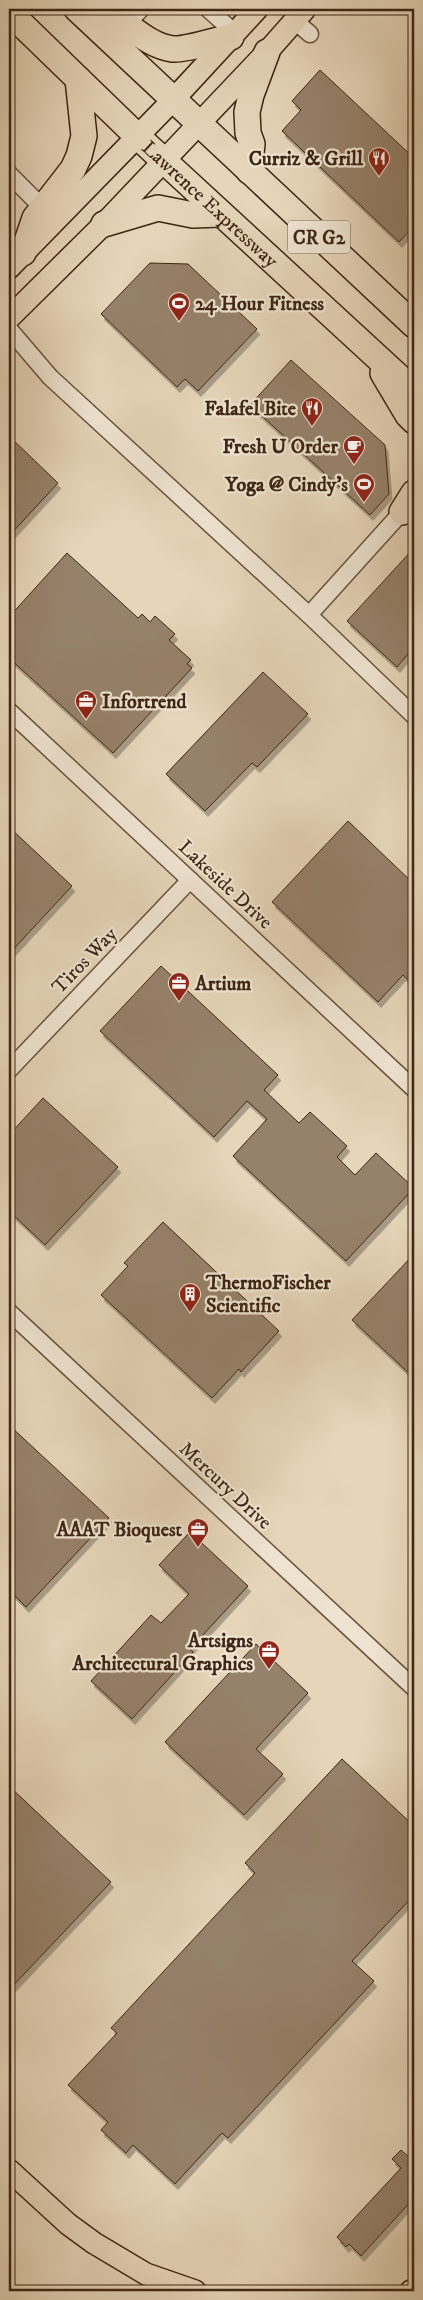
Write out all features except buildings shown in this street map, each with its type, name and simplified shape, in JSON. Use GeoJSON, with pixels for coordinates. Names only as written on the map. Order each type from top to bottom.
{"type":"FeatureCollection","features":[{"type":"Feature","properties":{"kind":"highway","name":"CR G2"},"geometry":{"type":"LineString","coordinates":[[77,9],[414,325]]}},
{"type":"Feature","properties":{"kind":"highway"},"geometry":{"type":"LineString","coordinates":[[102,9],[134,16],[151,41],[174,49],[189,48],[203,42],[233,35]]}},
{"type":"Feature","properties":{"kind":"highway","name":"Lawrence Expressway"},"geometry":{"type":"LineString","coordinates":[[9,12],[137,136],[414,391]]}},
{"type":"Feature","properties":{"kind":"highway"},"geometry":{"type":"LineString","coordinates":[[249,172],[252,144],[248,133],[247,112],[251,95],[267,52]]}},
{"type":"Feature","properties":{"kind":"highway"},"geometry":{"type":"LineString","coordinates":[[16,261],[36,218],[73,169],[79,156],[84,136],[78,79]]}},
{"type":"Feature","properties":{"kind":"highway"},"geometry":{"type":"LineString","coordinates":[[104,224],[158,208],[193,215],[221,214]]}},
{"type":"Feature","properties":{"kind":"highway"},"geometry":{"type":"LineString","coordinates":[[370,352],[414,421]]}},
{"type":"Feature","properties":{"kind":"main road"},"geometry":{"type":"LineString","coordinates":[[16,261],[173,100],[257,9]]}},
{"type":"Feature","properties":{"kind":"main road"},"geometry":{"type":"LineString","coordinates":[[9,318],[104,224],[267,52],[303,22]]}},
{"type":"Feature","properties":{"kind":"main road"},"geometry":{"type":"LineString","coordinates":[[9,2170],[68,2224],[94,2242],[146,2274],[195,2291]]}},
{"type":"Feature","properties":{"kind":"main road"},"geometry":{"type":"LineString","coordinates":[[410,2291],[414,2290]]}},
{"type":"Feature","properties":{"kind":"street"},"geometry":{"type":"LineString","coordinates":[[208,9],[233,35]]}},
{"type":"Feature","properties":{"kind":"street"},"geometry":{"type":"LineString","coordinates":[[9,174],[43,208]]}},
{"type":"Feature","properties":{"kind":"street"},"geometry":{"type":"LineString","coordinates":[[9,330],[50,377],[309,615],[414,716]]}},
{"type":"Feature","properties":{"kind":"street"},"geometry":{"type":"LineString","coordinates":[[309,615],[410,503]]}},
{"type":"Feature","properties":{"kind":"street","name":"Lakeside Drive"},"geometry":{"type":"LineString","coordinates":[[9,710],[414,1089]]}},
{"type":"Feature","properties":{"kind":"street","name":"Tiros Way"},"geometry":{"type":"LineString","coordinates":[[9,1070],[190,880]]}},
{"type":"Feature","properties":{"kind":"street","name":"Mercury Drive"},"geometry":{"type":"LineString","coordinates":[[9,1312],[414,1688]]}},
{"type":"Feature","properties":{"kind":"place","name":"Curriz & Grill"},"geometry":{"type":"Point","coordinates":[379,177]}},
{"type":"Feature","properties":{"kind":"place","name":"24 Hour Fitness"},"geometry":{"type":"Point","coordinates":[179,322]}},
{"type":"Feature","properties":{"kind":"place","name":"Falafel Bite"},"geometry":{"type":"Point","coordinates":[312,427]}},
{"type":"Feature","properties":{"kind":"place","name":"Fresh U Order"},"geometry":{"type":"Point","coordinates":[354,465]}},
{"type":"Feature","properties":{"kind":"place","name":"Yoga @ Cindy’s"},"geometry":{"type":"Point","coordinates":[364,503]}},
{"type":"Feature","properties":{"kind":"place","name":"Infortrend"},"geometry":{"type":"Point","coordinates":[86,720]}},
{"type":"Feature","properties":{"kind":"place","name":"Artium"},"geometry":{"type":"Point","coordinates":[179,1002]}},
{"type":"Feature","properties":{"kind":"place","name":"ThermoFischer Scientific"},"geometry":{"type":"Point","coordinates":[190,1313]}},
{"type":"Feature","properties":{"kind":"place","name":"AAAT Bioquest"},"geometry":{"type":"Point","coordinates":[198,1548]}},
{"type":"Feature","properties":{"kind":"place","name":"Artsigns Architectural Graphics"},"geometry":{"type":"Point","coordinates":[269,1670]}}]}
